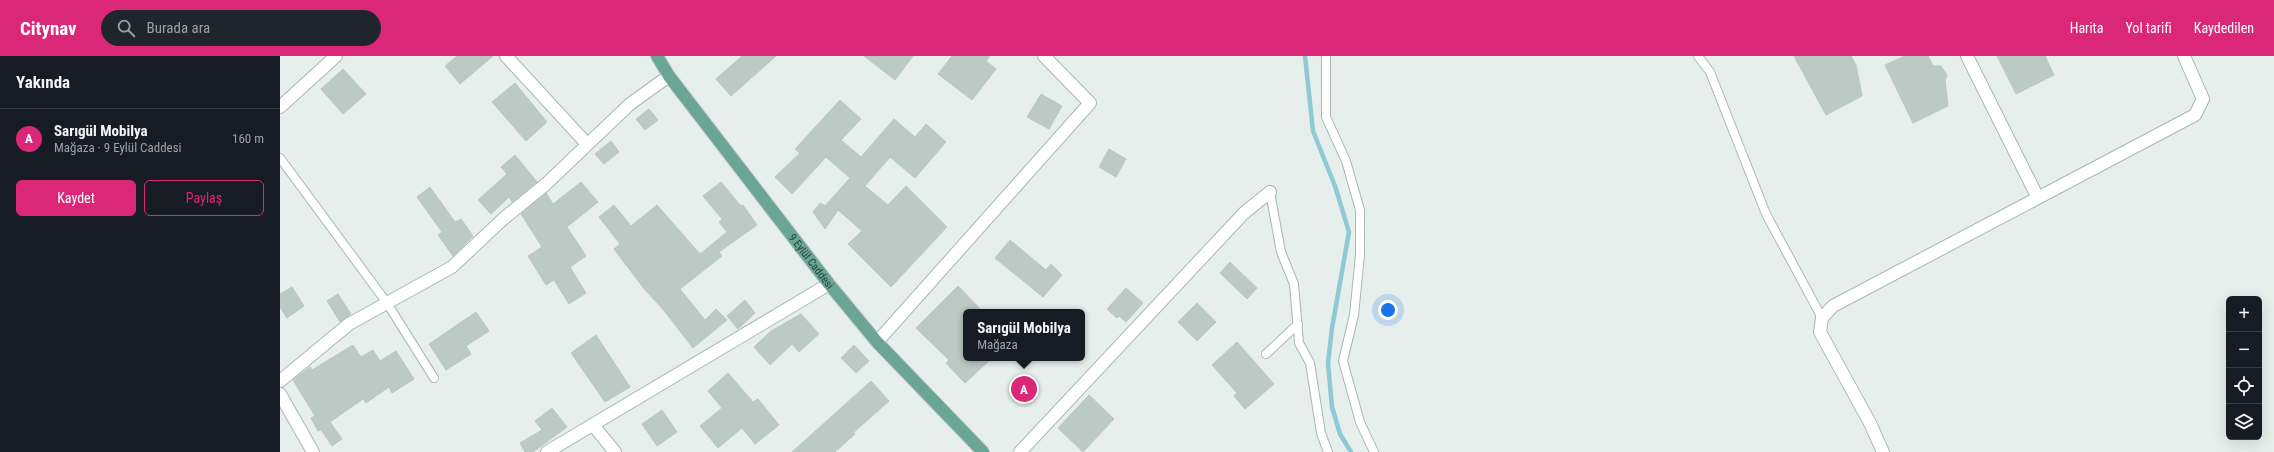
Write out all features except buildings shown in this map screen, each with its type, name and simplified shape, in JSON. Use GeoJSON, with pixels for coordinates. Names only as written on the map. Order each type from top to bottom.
{"type":"FeatureCollection","features":[{"type":"Feature","properties":{"kind":"main road","name":"9 Eylül Caddesi"},"geometry":{"type":"LineString","coordinates":[[657,56],[670,76],[829,284],[877,342],[984,452]]}},
{"type":"Feature","properties":{"kind":"street"},"geometry":{"type":"LineString","coordinates":[[280,107],[336,56]]}},
{"type":"Feature","properties":{"kind":"street"},"geometry":{"type":"LineString","coordinates":[[506,56],[587,144]]}},
{"type":"Feature","properties":{"kind":"street"},"geometry":{"type":"LineString","coordinates":[[877,342],[1090,103],[1044,56]]}},
{"type":"Feature","properties":{"kind":"street"},"geometry":{"type":"LineString","coordinates":[[1967,56],[2038,198]]}},
{"type":"Feature","properties":{"kind":"street"},"geometry":{"type":"LineString","coordinates":[[1883,452],[1870,423],[1820,332],[1822,318],[1833,306],[2195,115],[2203,99],[2184,56]]}},
{"type":"Feature","properties":{"kind":"street"},"geometry":{"type":"LineString","coordinates":[[280,381],[349,324],[452,267],[502,219],[546,184],[630,104],[670,76]]}},
{"type":"Feature","properties":{"kind":"street"},"geometry":{"type":"LineString","coordinates":[[1020,452],[1244,213],[1270,192]]}},
{"type":"Feature","properties":{"kind":"street"},"geometry":{"type":"LineString","coordinates":[[547,452],[829,284]]}},
{"type":"Feature","properties":{"kind":"street"},"geometry":{"type":"LineString","coordinates":[[280,394],[313,452]]}},
{"type":"Feature","properties":{"kind":"street"},"geometry":{"type":"LineString","coordinates":[[593,425],[616,452]]}},
{"type":"Feature","properties":{"kind":"lane"},"geometry":{"type":"LineString","coordinates":[[1326,56],[1326,117],[1346,161],[1360,210],[1360,255],[1354,315],[1343,361],[1360,422],[1374,452]]}},
{"type":"Feature","properties":{"kind":"lane"},"geometry":{"type":"LineString","coordinates":[[1698,56],[1710,72],[1766,214],[1822,318]]}},
{"type":"Feature","properties":{"kind":"lane"},"geometry":{"type":"LineString","coordinates":[[280,158],[388,303],[434,378]]}},
{"type":"Feature","properties":{"kind":"lane"},"geometry":{"type":"LineString","coordinates":[[1270,192],[1281,252],[1294,284],[1300,343],[1310,363],[1321,433],[1328,452]]}},
{"type":"Feature","properties":{"kind":"lane"},"geometry":{"type":"LineString","coordinates":[[1266,354],[1298,324]]}},
{"type":"Feature","properties":{"kind":"waterway"},"geometry":{"type":"LineString","coordinates":[[1305,56],[1313,131],[1335,186],[1349,232],[1332,328],[1328,363],[1332,407],[1340,434],[1351,452]]}},
{"type":"Feature","properties":{"kind":"place","name":"Sarıgül Mobilya"},"geometry":{"type":"Point","coordinates":[1024,389]}}]}
